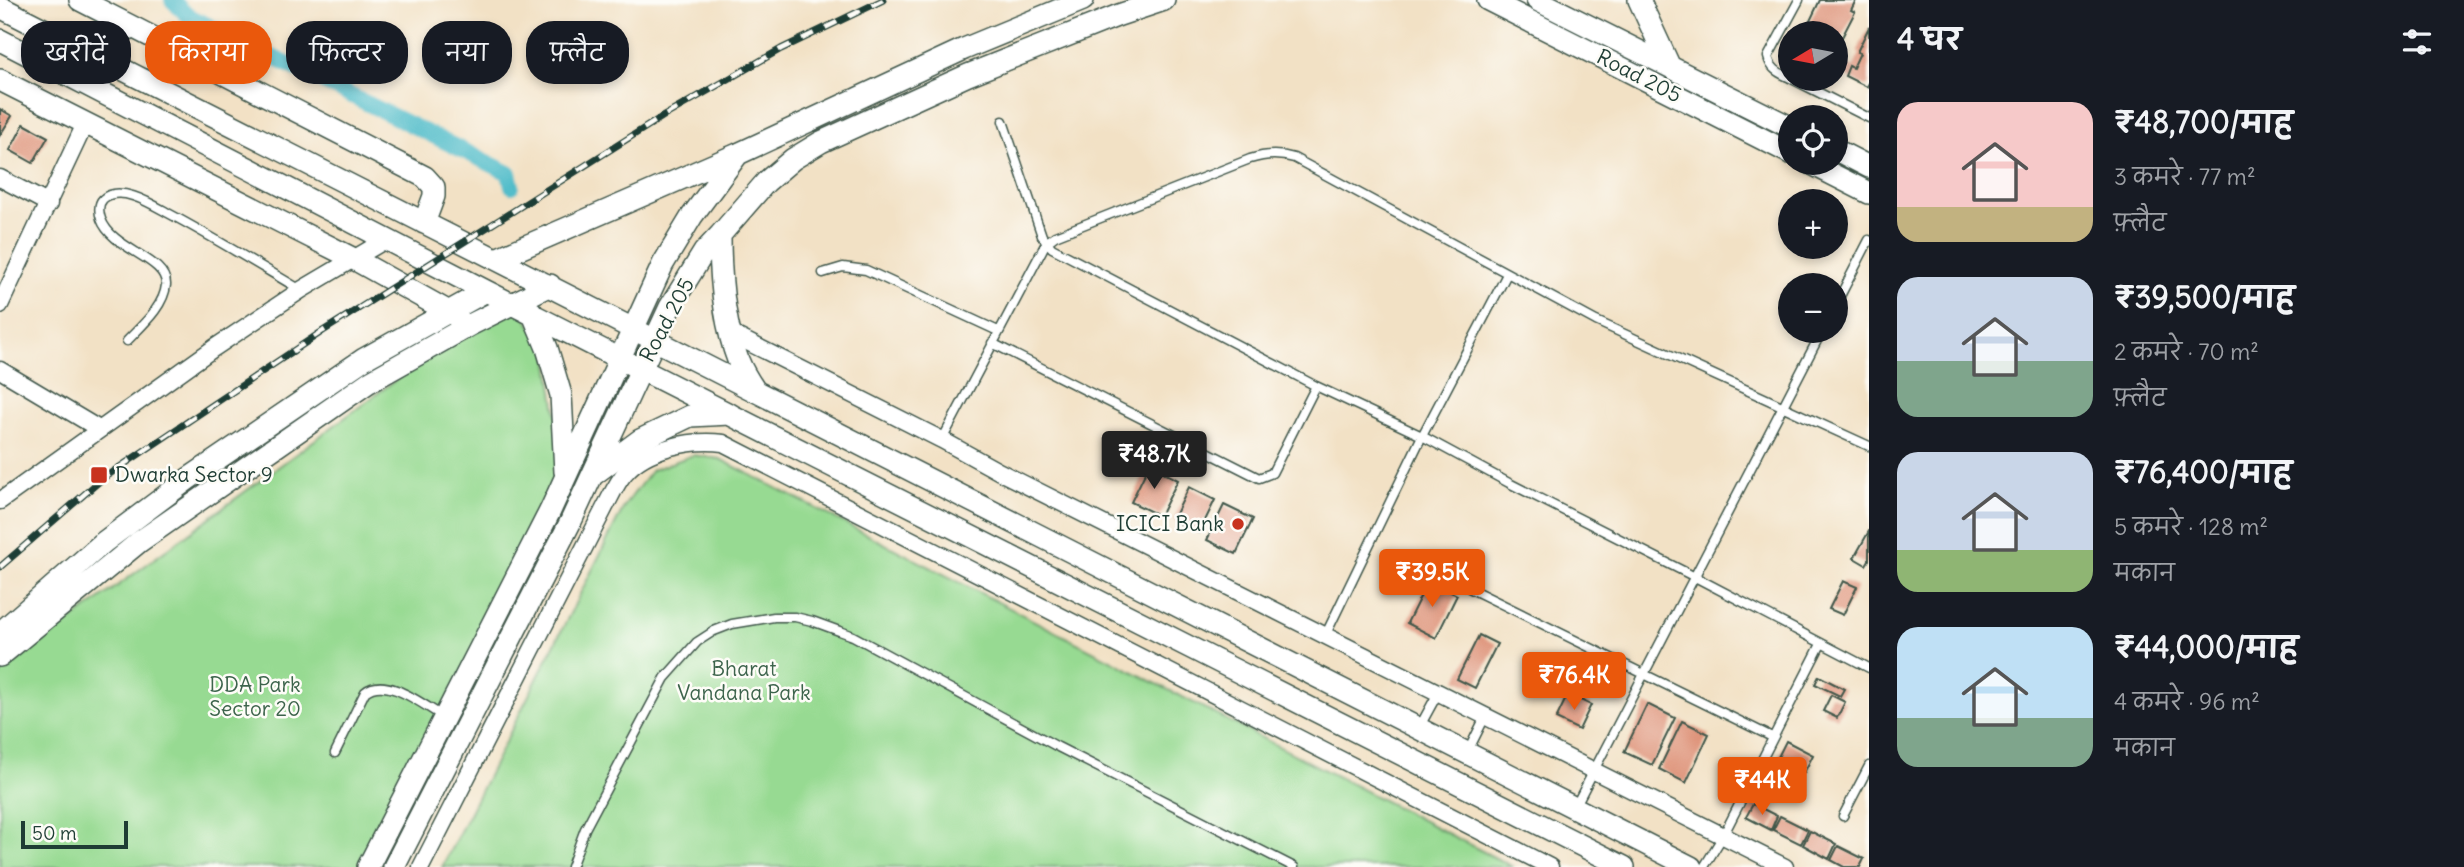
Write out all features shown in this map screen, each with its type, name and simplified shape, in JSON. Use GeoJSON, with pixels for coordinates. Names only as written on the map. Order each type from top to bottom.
{"type":"FeatureCollection","features":[{"type":"Feature","properties":{"kind":"main road"},"geometry":{"type":"LineString","coordinates":[[80,0],[425,177],[434,187],[434,196],[424,223]]}},
{"type":"Feature","properties":{"kind":"main road","name":"Road 205"},"geometry":{"type":"LineString","coordinates":[[368,867],[565,477],[663,264],[692,216],[738,154],[964,49],[1083,0]]}},
{"type":"Feature","properties":{"kind":"main road","name":"Road 205"},"geometry":{"type":"LineString","coordinates":[[394,867],[592,476],[670,307],[704,252],[766,182],[793,159],[821,142],[968,75],[1164,0]]}},
{"type":"Feature","properties":{"kind":"main road","name":"Road 205"},"geometry":{"type":"LineString","coordinates":[[1537,0],[1778,121]]}},
{"type":"Feature","properties":{"kind":"main road"},"geometry":{"type":"LineString","coordinates":[[1639,0],[1669,65]]}},
{"type":"Feature","properties":{"kind":"main road","name":"Road 205"},"geometry":{"type":"LineString","coordinates":[[1491,1],[1778,147]]}},
{"type":"Feature","properties":{"kind":"main road"},"geometry":{"type":"LineString","coordinates":[[0,7],[1691,867]]}},
{"type":"Feature","properties":{"kind":"main road"},"geometry":{"type":"LineString","coordinates":[[0,40],[486,290],[1624,867]]}},
{"type":"Feature","properties":{"kind":"main road"},"geometry":{"type":"LineString","coordinates":[[0,80],[354,259],[450,311],[470,325]]}},
{"type":"Feature","properties":{"kind":"main road"},"geometry":{"type":"LineString","coordinates":[[496,259],[738,154]]}},
{"type":"Feature","properties":{"kind":"main road"},"geometry":{"type":"LineString","coordinates":[[1848,156],[1869,167]]}},
{"type":"Feature","properties":{"kind":"main road"},"geometry":{"type":"LineString","coordinates":[[1834,175],[1869,193]]}},
{"type":"Feature","properties":{"kind":"main road"},"geometry":{"type":"LineString","coordinates":[[720,235],[720,270],[730,333],[738,361],[754,389]]}},
{"type":"Feature","properties":{"kind":"main road"},"geometry":{"type":"LineString","coordinates":[[0,656],[139,542],[369,382],[470,325],[524,308],[550,285]]}},
{"type":"Feature","properties":{"kind":"main road"},"geometry":{"type":"LineString","coordinates":[[0,633],[104,542],[188,478],[364,359],[486,290]]}},
{"type":"Feature","properties":{"kind":"main road"},"geometry":{"type":"LineString","coordinates":[[524,308],[561,395],[565,477]]}},
{"type":"Feature","properties":{"kind":"main road"},"geometry":{"type":"LineString","coordinates":[[592,476],[640,440],[690,416],[732,414]]}},
{"type":"Feature","properties":{"kind":"street"},"geometry":{"type":"LineString","coordinates":[[0,305],[85,124]]}},
{"type":"Feature","properties":{"kind":"street"},"geometry":{"type":"LineString","coordinates":[[0,178],[49,204]]}},
{"type":"Feature","properties":{"kind":"street"},"geometry":{"type":"LineString","coordinates":[[0,501],[214,348],[301,290],[387,239]]}},
{"type":"Feature","properties":{"kind":"street"},"geometry":{"type":"LineString","coordinates":[[730,333],[1785,867]]}},
{"type":"Feature","properties":{"kind":"street"},"geometry":{"type":"LineString","coordinates":[[0,370],[99,429]]}},
{"type":"Feature","properties":{"kind":"street"},"geometry":{"type":"LineString","coordinates":[[421,867],[625,472],[641,460],[678,444],[703,440],[723,443],[1550,867]]}},
{"type":"Feature","properties":{"kind":"lane"},"geometry":{"type":"LineString","coordinates":[[1788,21],[1799,0]]}},
{"type":"Feature","properties":{"kind":"lane"},"geometry":{"type":"LineString","coordinates":[[1778,39],[1768,57],[1770,64],[1778,72]]}},
{"type":"Feature","properties":{"kind":"lane"},"geometry":{"type":"LineString","coordinates":[[1816,91],[1869,118]]}},
{"type":"Feature","properties":{"kind":"lane"},"geometry":{"type":"LineString","coordinates":[[1003,121],[1046,243],[1316,386],[1422,436],[1869,668]]}},
{"type":"Feature","properties":{"kind":"lane"},"geometry":{"type":"LineString","coordinates":[[942,440],[1046,243],[1055,236],[1250,159],[1263,155],[1282,155],[1416,223],[1596,321],[1869,446]]}},
{"type":"Feature","properties":{"kind":"lane"},"geometry":{"type":"LineString","coordinates":[[127,341],[157,308],[166,284],[163,273],[153,263],[117,242],[106,230],[99,205],[112,195],[127,194],[154,205],[301,290]]}},
{"type":"Feature","properties":{"kind":"lane"},"geometry":{"type":"LineString","coordinates":[[1848,281],[1869,240]]}},
{"type":"Feature","properties":{"kind":"lane"},"geometry":{"type":"LineString","coordinates":[[823,273],[843,267],[866,270],[998,331]]}},
{"type":"Feature","properties":{"kind":"lane"},"geometry":{"type":"LineString","coordinates":[[1325,636],[1422,436],[1507,274]]}},
{"type":"Feature","properties":{"kind":"lane"},"geometry":{"type":"LineString","coordinates":[[992,343],[1259,478],[1272,473],[1316,386]]}},
{"type":"Feature","properties":{"kind":"lane"},"geometry":{"type":"LineString","coordinates":[[1575,808],[1816,343]]}},
{"type":"Feature","properties":{"kind":"lane"},"geometry":{"type":"LineString","coordinates":[[1469,588],[1772,737]]}},
{"type":"Feature","properties":{"kind":"lane"},"geometry":{"type":"LineString","coordinates":[[571,867],[591,817],[665,678],[680,658],[697,642],[732,624],[795,617],[853,636],[1058,747],[1294,867]]}},
{"type":"Feature","properties":{"kind":"lane"},"geometry":{"type":"LineString","coordinates":[[1704,867],[1723,836],[1821,644]]}},
{"type":"Feature","properties":{"kind":"lane"},"geometry":{"type":"LineString","coordinates":[[335,753],[365,692],[372,687],[388,687],[444,717]]}},
{"type":"Feature","properties":{"kind":"lane"},"geometry":{"type":"LineString","coordinates":[[1419,729],[1437,693]]}},
{"type":"Feature","properties":{"kind":"lane"},"geometry":{"type":"LineString","coordinates":[[1467,753],[1485,717]]}},
{"type":"Feature","properties":{"kind":"lane"},"geometry":{"type":"LineString","coordinates":[[1843,816],[1869,766]]}},
{"type":"Feature","properties":{"kind":"green space","name":"DDA Park Sector 20"},"geometry":{"type":"Polygon","coordinates":[[[516,304],[547,348],[565,477],[358,867],[0,867],[0,673],[470,325],[516,304]]]}},
{"type":"Feature","properties":{"kind":"green space","name":"Bharat Vandana Park"},"geometry":{"type":"Polygon","coordinates":[[[693,455],[720,459],[1513,867],[442,867],[625,505],[652,470],[693,455]]]}},
{"type":"Feature","properties":{"kind":"building"},"geometry":{"type":"Polygon","coordinates":[[[1820,0],[1856,0],[1851,10],[1855,12],[1848,26],[1848,21],[1810,21],[1820,0]]]}},
{"type":"Feature","properties":{"kind":"building"},"geometry":{"type":"Polygon","coordinates":[[[1869,27],[1867,87],[1848,78],[1849,66],[1853,68],[1860,53],[1857,52],[1869,27]]]}},
{"type":"Feature","properties":{"kind":"building"},"geometry":{"type":"Polygon","coordinates":[[[0,109],[12,116],[0,135],[0,109]]]}},
{"type":"Feature","properties":{"kind":"building"},"geometry":{"type":"Polygon","coordinates":[[[24,124],[48,137],[33,163],[10,150],[24,124]]]}},
{"type":"Feature","properties":{"kind":"building"},"geometry":{"type":"Polygon","coordinates":[[[1149,465],[1178,480],[1160,516],[1131,502],[1149,465]]]}},
{"type":"Feature","properties":{"kind":"building"},"geometry":{"type":"Polygon","coordinates":[[[1189,487],[1215,500],[1199,533],[1173,520],[1189,487]]]}},
{"type":"Feature","properties":{"kind":"building"},"geometry":{"type":"Polygon","coordinates":[[[1224,505],[1253,519],[1236,554],[1207,540],[1224,505]]]}},
{"type":"Feature","properties":{"kind":"building"},"geometry":{"type":"Polygon","coordinates":[[[1869,531],[1869,560],[1866,565],[1854,558],[1869,531]]]}},
{"type":"Feature","properties":{"kind":"building"},"geometry":{"type":"Polygon","coordinates":[[[1428,581],[1457,595],[1436,638],[1407,623],[1428,581]]]}},
{"type":"Feature","properties":{"kind":"building"},"geometry":{"type":"Polygon","coordinates":[[[1843,581],[1857,587],[1843,615],[1829,609],[1843,581]]]}},
{"type":"Feature","properties":{"kind":"building"},"geometry":{"type":"Polygon","coordinates":[[[1479,635],[1497,644],[1475,688],[1457,679],[1479,635]]]}},
{"type":"Feature","properties":{"kind":"building"},"geometry":{"type":"Polygon","coordinates":[[[1819,676],[1844,689],[1840,696],[1815,684],[1819,676]]]}},
{"type":"Feature","properties":{"kind":"building"},"geometry":{"type":"Polygon","coordinates":[[[1568,694],[1591,705],[1579,730],[1556,719],[1568,694]]]}},
{"type":"Feature","properties":{"kind":"building"},"geometry":{"type":"Polygon","coordinates":[[[1831,695],[1845,702],[1837,718],[1823,711],[1831,695]]]}},
{"type":"Feature","properties":{"kind":"building"},"geometry":{"type":"Polygon","coordinates":[[[1647,704],[1675,718],[1652,765],[1624,752],[1647,704]]]}},
{"type":"Feature","properties":{"kind":"building"},"geometry":{"type":"Polygon","coordinates":[[[1682,721],[1709,734],[1686,783],[1659,769],[1682,721]]]}},
{"type":"Feature","properties":{"kind":"building"},"geometry":{"type":"Polygon","coordinates":[[[1786,741],[1813,755],[1804,773],[1777,759],[1786,741]]]}},
{"type":"Feature","properties":{"kind":"building"},"geometry":{"type":"Polygon","coordinates":[[[1775,762],[1797,774],[1789,789],[1767,778],[1775,762]]]}},
{"type":"Feature","properties":{"kind":"building"},"geometry":{"type":"Polygon","coordinates":[[[1753,804],[1777,816],[1771,830],[1746,817],[1753,804]]]}},
{"type":"Feature","properties":{"kind":"building"},"geometry":{"type":"Polygon","coordinates":[[[1780,816],[1808,830],[1801,844],[1773,830],[1780,816]]]}},
{"type":"Feature","properties":{"kind":"building"},"geometry":{"type":"Polygon","coordinates":[[[1810,831],[1836,844],[1829,859],[1803,845],[1810,831]]]}},
{"type":"Feature","properties":{"kind":"building"},"geometry":{"type":"Polygon","coordinates":[[[1838,846],[1864,859],[1860,867],[1844,867],[1831,860],[1838,846]]]}},
{"type":"Feature","properties":{"kind":"waterway"},"geometry":{"type":"LineString","coordinates":[[172,0],[187,15],[509,173],[512,186]]}},
{"type":"Feature","properties":{"kind":"railway"},"geometry":{"type":"LineString","coordinates":[[0,567],[102,479],[323,331],[662,117],[781,49],[883,0]]}},
{"type":"Feature","properties":{"kind":"place","name":"Dwarka Sector 9"},"geometry":{"type":"Point","coordinates":[99,475]}},
{"type":"Feature","properties":{"kind":"place","name":"ICICI Bank"},"geometry":{"type":"Point","coordinates":[1238,524]}}]}
